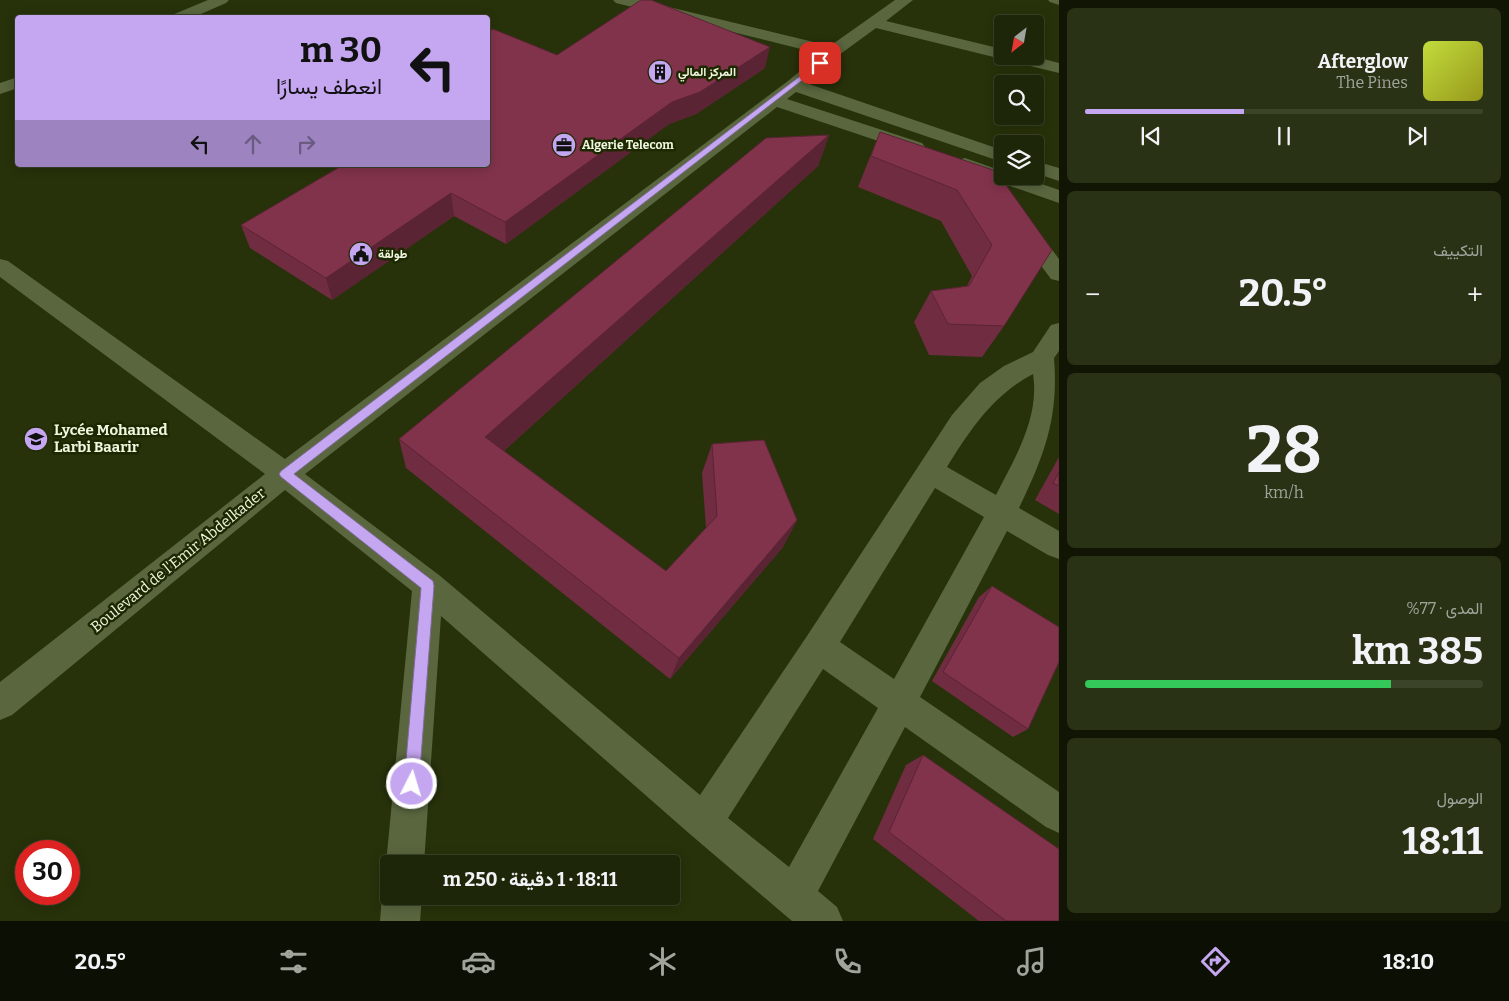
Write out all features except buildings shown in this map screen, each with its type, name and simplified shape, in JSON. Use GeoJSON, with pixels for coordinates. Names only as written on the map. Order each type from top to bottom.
{"type":"FeatureCollection","features":[{"type":"Feature","properties":{"kind":"street"},"geometry":{"type":"LineString","coordinates":[[185,15],[221,0]]}},
{"type":"Feature","properties":{"kind":"street"},"geometry":{"type":"LineString","coordinates":[[620,0],[833,52]]}},
{"type":"Feature","properties":{"kind":"street","name":"Boulevard de l'Emir Abdelkader"},"geometry":{"type":"LineString","coordinates":[[0,703],[285,474],[794,85],[833,52],[905,0]]}},
{"type":"Feature","properties":{"kind":"street"},"geometry":{"type":"LineString","coordinates":[[875,23],[994,52]]}},
{"type":"Feature","properties":{"kind":"street"},"geometry":{"type":"LineString","coordinates":[[1044,64],[1059,68]]}},
{"type":"Feature","properties":{"kind":"street"},"geometry":{"type":"LineString","coordinates":[[0,89],[15,83]]}},
{"type":"Feature","properties":{"kind":"street"},"geometry":{"type":"LineString","coordinates":[[794,85],[994,153]]}},
{"type":"Feature","properties":{"kind":"street"},"geometry":{"type":"LineString","coordinates":[[774,100],[931,152]]}},
{"type":"Feature","properties":{"kind":"street"},"geometry":{"type":"LineString","coordinates":[[949,158],[1059,197]]}},
{"type":"Feature","properties":{"kind":"street"},"geometry":{"type":"LineString","coordinates":[[977,168],[1059,274]]}},
{"type":"Feature","properties":{"kind":"street"},"geometry":{"type":"LineString","coordinates":[[1044,170],[1059,175]]}},
{"type":"Feature","properties":{"kind":"street"},"geometry":{"type":"LineString","coordinates":[[0,266],[285,474],[428,586],[823,921]]}},
{"type":"Feature","properties":{"kind":"street"},"geometry":{"type":"LineString","coordinates":[[704,822],[819,647],[961,422],[989,390],[1013,373],[1042,358],[1059,331]]}},
{"type":"Feature","properties":{"kind":"street"},"geometry":{"type":"LineString","coordinates":[[794,897],[1002,513],[1030,455],[1045,415],[1047,388],[1042,358]]}},
{"type":"Feature","properties":{"kind":"street"},"geometry":{"type":"LineString","coordinates":[[930,472],[1059,546]]}},
{"type":"Feature","properties":{"kind":"street"},"geometry":{"type":"LineString","coordinates":[[406,855],[428,586]]}},
{"type":"Feature","properties":{"kind":"street"},"geometry":{"type":"LineString","coordinates":[[819,647],[898,704],[1059,814]]}},
{"type":"Feature","properties":{"kind":"street"},"geometry":{"type":"LineString","coordinates":[[400,921],[401,905]]}},
{"type":"Feature","properties":{"kind":"lane"},"geometry":{"type":"LineString","coordinates":[[1054,0],[1059,1]]}},
{"type":"Feature","properties":{"kind":"place","name":"المركز المالي"},"geometry":{"type":"Point","coordinates":[660,72]}},
{"type":"Feature","properties":{"kind":"place","name":"Algerie Telecom"},"geometry":{"type":"Point","coordinates":[564,145]}},
{"type":"Feature","properties":{"kind":"place","name":"طولقة"},"geometry":{"type":"Point","coordinates":[361,254]}},
{"type":"Feature","properties":{"kind":"place","name":"Lycée Mohamed Larbi Baarir"},"geometry":{"type":"Point","coordinates":[36,439]}},
{"type":"Feature","properties":{"kind":"route"},"geometry":{"type":"LineString","coordinates":[[412,784],[428,586],[285,474],[794,85],[820,63]]}}]}
